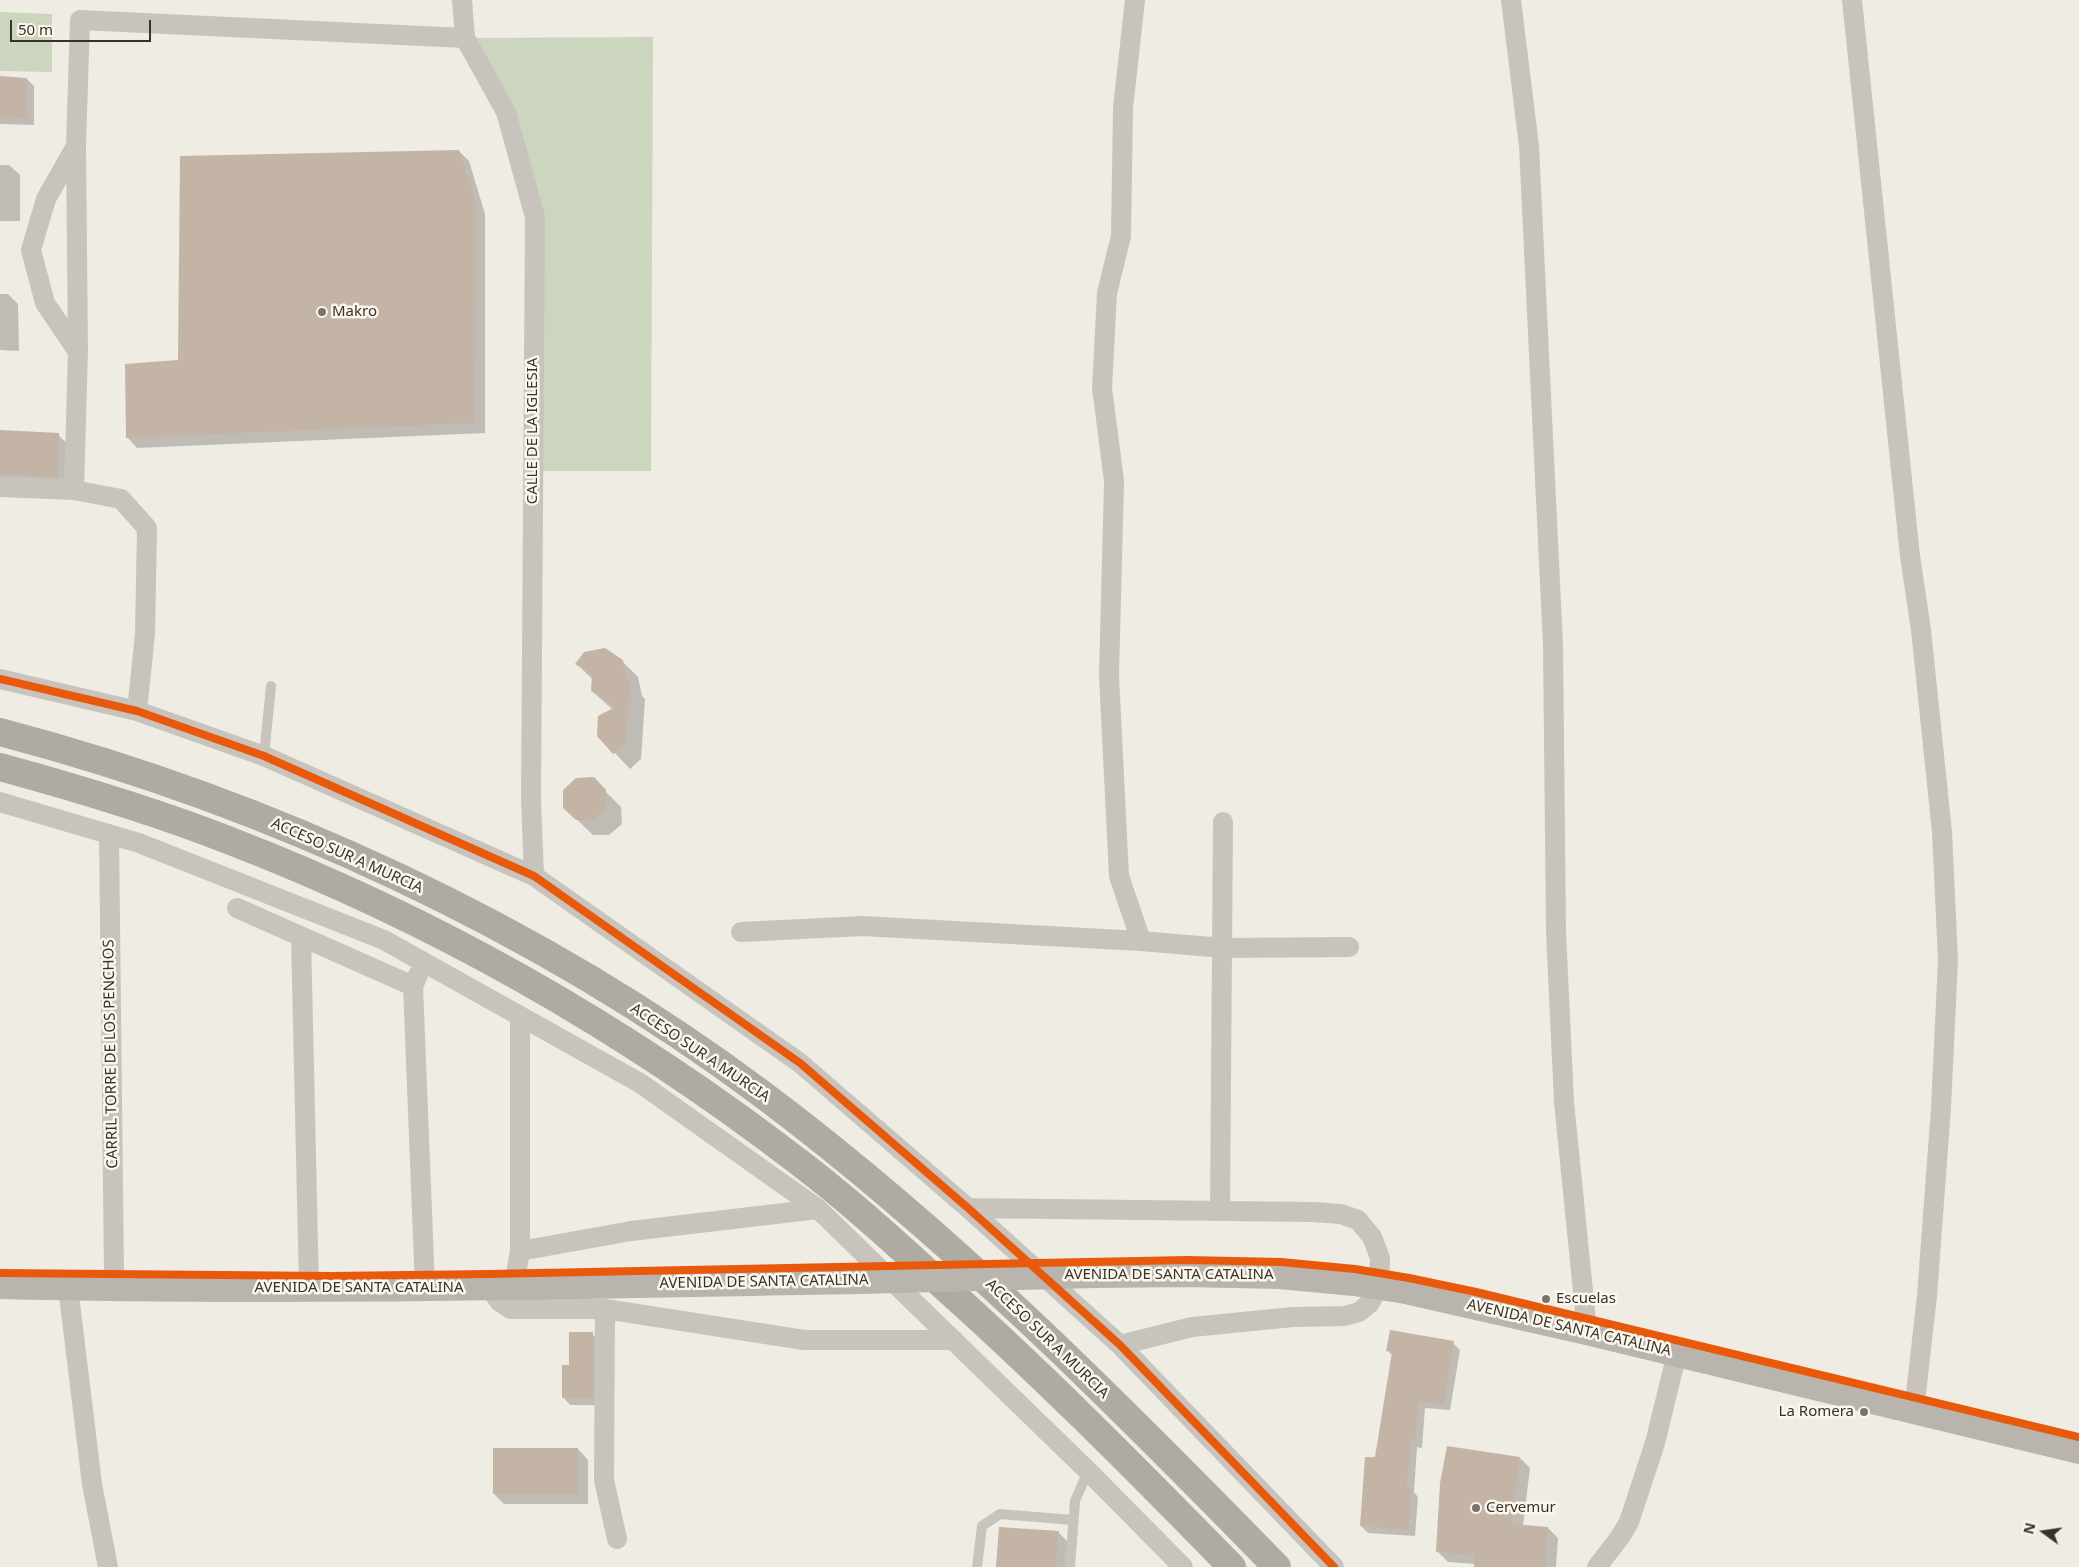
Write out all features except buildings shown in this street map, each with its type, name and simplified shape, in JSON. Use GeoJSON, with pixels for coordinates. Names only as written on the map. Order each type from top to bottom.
{"type":"FeatureCollection","features":[{"type":"Feature","properties":{"kind":"highway","name":"ACCESO SUR A MURCIA"},"geometry":{"type":"LineString","coordinates":[[0,732],[73,753],[196,793],[359,860],[440,898],[528,944],[657,1022],[760,1093],[872,1181],[947,1244],[1158,1446],[1277,1567]]}},
{"type":"Feature","properties":{"kind":"highway","name":"ACCESO SUR A MURCIA"},"geometry":{"type":"LineString","coordinates":[[0,767],[67,785],[185,824],[229,840],[350,891],[403,916],[510,972],[640,1049],[756,1130],[853,1205],[1053,1387],[1232,1567]]}},
{"type":"Feature","properties":{"kind":"main road","name":"AVENIDA DE SANTA CATALINA"},"geometry":{"type":"LineString","coordinates":[[0,1285],[309,1288],[501,1287],[1096,1274],[1280,1275],[1379,1285],[1586,1331],[2079,1450]]}},
{"type":"Feature","properties":{"kind":"street","name":"CALLE DE LA IGLESIA"},"geometry":{"type":"LineString","coordinates":[[462,0],[465,38],[506,112],[535,217],[531,789],[534,876]]}},
{"type":"Feature","properties":{"kind":"street"},"geometry":{"type":"LineString","coordinates":[[1136,0],[1123,108],[1121,236],[1107,293],[1102,388],[1114,481],[1109,676],[1119,876],[1141,941]]}},
{"type":"Feature","properties":{"kind":"street"},"geometry":{"type":"LineString","coordinates":[[1511,0],[1529,146],[1553,645],[1556,932],[1564,1102],[1586,1331]]}},
{"type":"Feature","properties":{"kind":"street"},"geometry":{"type":"LineString","coordinates":[[1852,0],[1908,536],[1921,630],[1939,803],[1948,960],[1941,1108],[1927,1296],[1914,1411]]}},
{"type":"Feature","properties":{"kind":"street"},"geometry":{"type":"LineString","coordinates":[[74,490],[78,352],[76,146],[80,20],[465,38]]}},
{"type":"Feature","properties":{"kind":"street"},"geometry":{"type":"LineString","coordinates":[[76,146],[46,199],[31,250],[45,303],[78,352]]}},
{"type":"Feature","properties":{"kind":"street"},"geometry":{"type":"LineString","coordinates":[[0,486],[74,490],[121,499],[147,528],[145,634],[136,711]]}},
{"type":"Feature","properties":{"kind":"street"},"geometry":{"type":"LineString","coordinates":[[0,679],[136,711],[264,756],[534,876],[800,1062],[968,1208],[1120,1344],[1334,1567]]}},
{"type":"Feature","properties":{"kind":"street"},"geometry":{"type":"LineString","coordinates":[[0,802],[109,834],[345,923],[384,940],[640,1083],[818,1209],[1088,1471],[1183,1567]]}},
{"type":"Feature","properties":{"kind":"street"},"geometry":{"type":"LineString","coordinates":[[1220,1211],[1223,822]]}},
{"type":"Feature","properties":{"kind":"street","name":"CARRIL TORRE DE LOS PENCHOS"},"geometry":{"type":"LineString","coordinates":[[109,834],[114,1274]]}},
{"type":"Feature","properties":{"kind":"street"},"geometry":{"type":"LineString","coordinates":[[237,908],[413,986]]}},
{"type":"Feature","properties":{"kind":"street"},"geometry":{"type":"LineString","coordinates":[[333,950],[345,923]]}},
{"type":"Feature","properties":{"kind":"street"},"geometry":{"type":"LineString","coordinates":[[740,932],[862,926],[1141,941],[1223,948],[1350,947]]}},
{"type":"Feature","properties":{"kind":"street"},"geometry":{"type":"LineString","coordinates":[[301,936],[309,1288]]}},
{"type":"Feature","properties":{"kind":"street"},"geometry":{"type":"LineString","coordinates":[[424,961],[413,986],[425,1287]]}},
{"type":"Feature","properties":{"kind":"street"},"geometry":{"type":"LineString","coordinates":[[520,1016],[520,1251],[501,1287],[500,1302],[511,1309],[605,1309],[804,1340],[954,1340]]}},
{"type":"Feature","properties":{"kind":"street"},"geometry":{"type":"LineString","coordinates":[[968,1208],[1313,1212],[1341,1214],[1358,1220],[1372,1237],[1380,1258],[1379,1285],[1370,1303],[1359,1312],[1345,1316],[1293,1317],[1192,1327],[1120,1344]]}},
{"type":"Feature","properties":{"kind":"street"},"geometry":{"type":"LineString","coordinates":[[520,1251],[631,1231],[818,1209]]}},
{"type":"Feature","properties":{"kind":"street"},"geometry":{"type":"LineString","coordinates":[[68,1287],[92,1484],[108,1567]]}},
{"type":"Feature","properties":{"kind":"street"},"geometry":{"type":"LineString","coordinates":[[605,1309],[604,1480],[617,1539]]}},
{"type":"Feature","properties":{"kind":"street"},"geometry":{"type":"LineString","coordinates":[[1597,1567],[1620,1538],[1629,1522],[1655,1443],[1677,1353]]}},
{"type":"Feature","properties":{"kind":"lane"},"geometry":{"type":"LineString","coordinates":[[264,756],[271,686]]}},
{"type":"Feature","properties":{"kind":"lane"},"geometry":{"type":"LineString","coordinates":[[1070,1567],[1074,1501],[1088,1471]]}},
{"type":"Feature","properties":{"kind":"lane"},"geometry":{"type":"LineString","coordinates":[[978,1567],[982,1526],[1000,1514],[1073,1520]]}},
{"type":"Feature","properties":{"kind":"green space"},"geometry":{"type":"Polygon","coordinates":[[[0,12],[52,14],[52,72],[0,71],[0,12]]]}},
{"type":"Feature","properties":{"kind":"green space"},"geometry":{"type":"Polygon","coordinates":[[[653,37],[651,471],[533,471],[535,217],[506,112],[465,38],[653,37]]]}},
{"type":"Feature","properties":{"kind":"cycle path"},"geometry":{"type":"LineString","coordinates":[[0,679],[137,711],[264,756],[534,876],[800,1063],[968,1208],[1120,1345],[1334,1567]]}},
{"type":"Feature","properties":{"kind":"cycle path"},"geometry":{"type":"LineString","coordinates":[[0,1273],[331,1276],[1187,1260],[1281,1262],[1355,1269],[1476,1292],[2079,1437]]}},
{"type":"Feature","properties":{"kind":"place","name":"Makro"},"geometry":{"type":"Point","coordinates":[322,312]}},
{"type":"Feature","properties":{"kind":"place","name":"Escuelas"},"geometry":{"type":"Point","coordinates":[1546,1299]}},
{"type":"Feature","properties":{"kind":"place","name":"La Romera"},"geometry":{"type":"Point","coordinates":[1864,1412]}},
{"type":"Feature","properties":{"kind":"place","name":"Cervemur"},"geometry":{"type":"Point","coordinates":[1476,1508]}}]}
